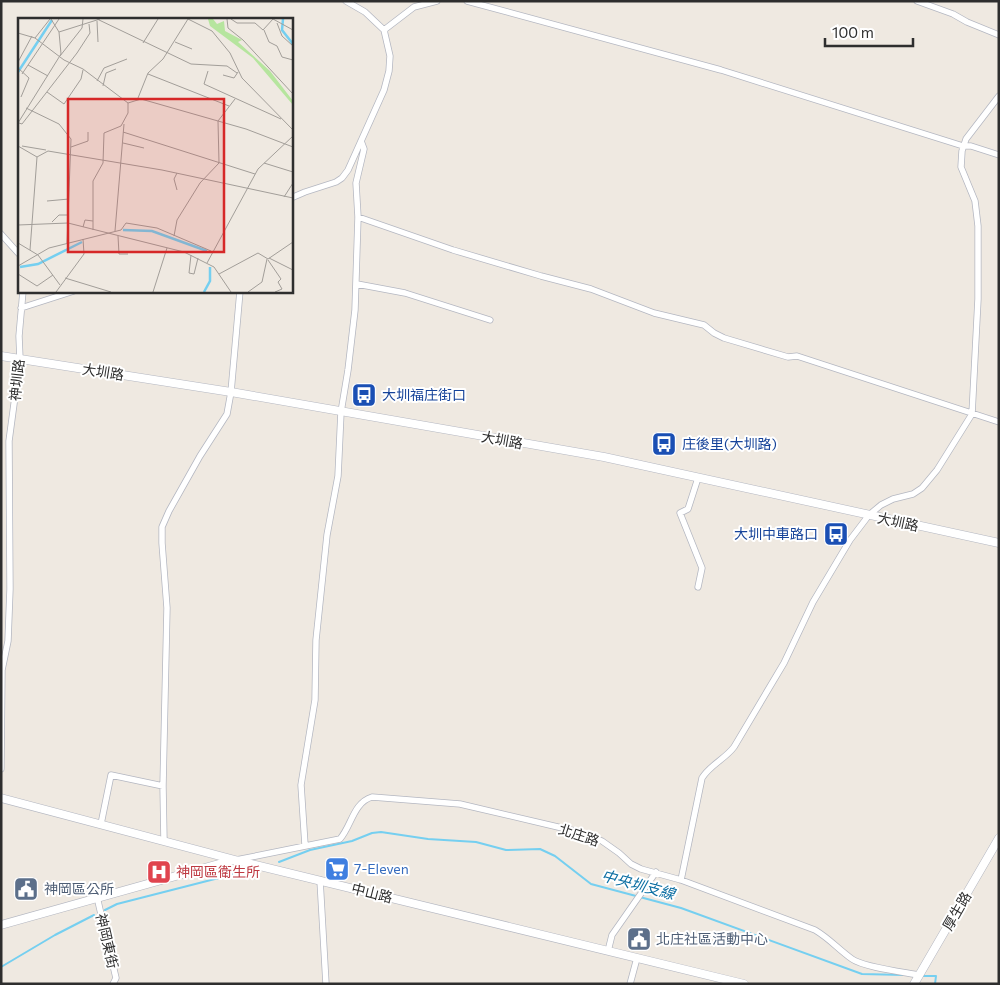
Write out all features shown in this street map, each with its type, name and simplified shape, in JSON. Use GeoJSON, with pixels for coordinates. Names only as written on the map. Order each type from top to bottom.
{"type":"FeatureCollection","features":[{"type":"Feature","properties":{"kind":"street"},"geometry":{"type":"LineString","coordinates":[[292,198],[342,178],[348,170],[384,90],[389,71],[390,56],[384,30],[365,12],[346,1]]}},
{"type":"Feature","properties":{"kind":"street"},"geometry":{"type":"LineString","coordinates":[[384,30],[414,7],[437,1]]}},
{"type":"Feature","properties":{"kind":"street"},"geometry":{"type":"LineString","coordinates":[[467,1],[721,70],[963,146],[971,146],[999,154]]}},
{"type":"Feature","properties":{"kind":"street"},"geometry":{"type":"LineString","coordinates":[[917,1],[953,14],[999,35]]}},
{"type":"Feature","properties":{"kind":"street"},"geometry":{"type":"LineString","coordinates":[[681,880],[702,778],[708,770],[734,747],[784,663],[813,602],[850,540],[869,515],[885,502],[913,494],[922,488],[937,470],[972,414],[978,299],[978,226],[977,206],[961,167],[963,146],[966,139],[999,96]]}},
{"type":"Feature","properties":{"kind":"street"},"geometry":{"type":"LineString","coordinates":[[305,845],[301,786],[315,700],[316,640],[327,535],[338,476],[341,412],[348,370],[357,284],[358,217],[356,183],[364,149],[361,141]]}},
{"type":"Feature","properties":{"kind":"street"},"geometry":{"type":"LineString","coordinates":[[358,217],[454,250],[591,289],[654,313],[704,325],[724,338],[788,357],[797,356],[999,422]]}},
{"type":"Feature","properties":{"kind":"street"},"geometry":{"type":"LineString","coordinates":[[1,234],[18,253]]}},
{"type":"Feature","properties":{"kind":"street"},"geometry":{"type":"LineString","coordinates":[[357,284],[405,293],[490,320]]}},
{"type":"Feature","properties":{"kind":"street","name":"神圳路"},"geometry":{"type":"LineString","coordinates":[[1,769],[9,441],[20,359],[19,336],[24,292]]}},
{"type":"Feature","properties":{"kind":"street"},"geometry":{"type":"LineString","coordinates":[[21,308],[71,292]]}},
{"type":"Feature","properties":{"kind":"street"},"geometry":{"type":"LineString","coordinates":[[164,841],[163,786],[167,608],[162,527],[200,454],[227,414],[231,392],[240,292]]}},
{"type":"Feature","properties":{"kind":"street","name":"大圳路"},"geometry":{"type":"LineString","coordinates":[[1,356],[231,392],[604,457],[999,543]]}},
{"type":"Feature","properties":{"kind":"street"},"geometry":{"type":"LineString","coordinates":[[698,478],[688,509],[680,512],[702,568],[698,587]]}},
{"type":"Feature","properties":{"kind":"street"},"geometry":{"type":"LineString","coordinates":[[101,824],[110,775],[163,786]]}},
{"type":"Feature","properties":{"kind":"street","name":"中山路"},"geometry":{"type":"LineString","coordinates":[[1,798],[235,860],[744,984]]}},
{"type":"Feature","properties":{"kind":"street","name":"北庄路"},"geometry":{"type":"LineString","coordinates":[[235,860],[340,839],[360,804],[364,800],[372,798],[460,804],[575,831],[602,841],[620,853],[631,864],[641,869],[681,880],[815,930],[829,938],[853,960],[919,975]]}},
{"type":"Feature","properties":{"kind":"street","name":"厚生路"},"geometry":{"type":"LineString","coordinates":[[914,984],[999,838]]}},
{"type":"Feature","properties":{"kind":"street"},"geometry":{"type":"LineString","coordinates":[[1,925],[235,860]]}},
{"type":"Feature","properties":{"kind":"street"},"geometry":{"type":"LineString","coordinates":[[608,951],[612,935],[656,872]]}},
{"type":"Feature","properties":{"kind":"street"},"geometry":{"type":"LineString","coordinates":[[320,880],[326,984]]}},
{"type":"Feature","properties":{"kind":"street","name":"神岡東街"},"geometry":{"type":"LineString","coordinates":[[97,897],[116,978],[113,984]]}},
{"type":"Feature","properties":{"kind":"street"},"geometry":{"type":"LineString","coordinates":[[630,984],[637,958]]}},
{"type":"Feature","properties":{"kind":"waterway","name":"中央圳支線"},"geometry":{"type":"LineString","coordinates":[[279,862],[310,850],[352,841],[372,833],[381,832],[428,839],[476,842],[506,850],[540,849],[555,856],[591,884],[681,908],[862,974],[904,975]]}},
{"type":"Feature","properties":{"kind":"waterway","name":"中央圳支線"},"geometry":{"type":"LineString","coordinates":[[105,910],[117,904],[254,869]]}},
{"type":"Feature","properties":{"kind":"waterway","name":"中央圳支線"},"geometry":{"type":"LineString","coordinates":[[1,967],[55,935],[94,915]]}},
{"type":"Feature","properties":{"kind":"waterway","name":"中央圳支線"},"geometry":{"type":"LineString","coordinates":[[922,976],[936,976],[935,984]]}},
{"type":"Feature","properties":{"kind":"place","name":"大圳福庄街口"},"geometry":{"type":"Point","coordinates":[364,395]}},
{"type":"Feature","properties":{"kind":"place","name":"庄後里(大圳路)"},"geometry":{"type":"Point","coordinates":[664,444]}},
{"type":"Feature","properties":{"kind":"place","name":"大圳中車路口"},"geometry":{"type":"Point","coordinates":[836,534]}},
{"type":"Feature","properties":{"kind":"place","name":"7-Eleven"},"geometry":{"type":"Point","coordinates":[337,869]}},
{"type":"Feature","properties":{"kind":"place","name":"神岡區衛生所"},"geometry":{"type":"Point","coordinates":[159,872]}},
{"type":"Feature","properties":{"kind":"place","name":"神岡區公所"},"geometry":{"type":"Point","coordinates":[26,889]}},
{"type":"Feature","properties":{"kind":"place","name":"北庄社區活動中心"},"geometry":{"type":"Point","coordinates":[639,939]}}]}
